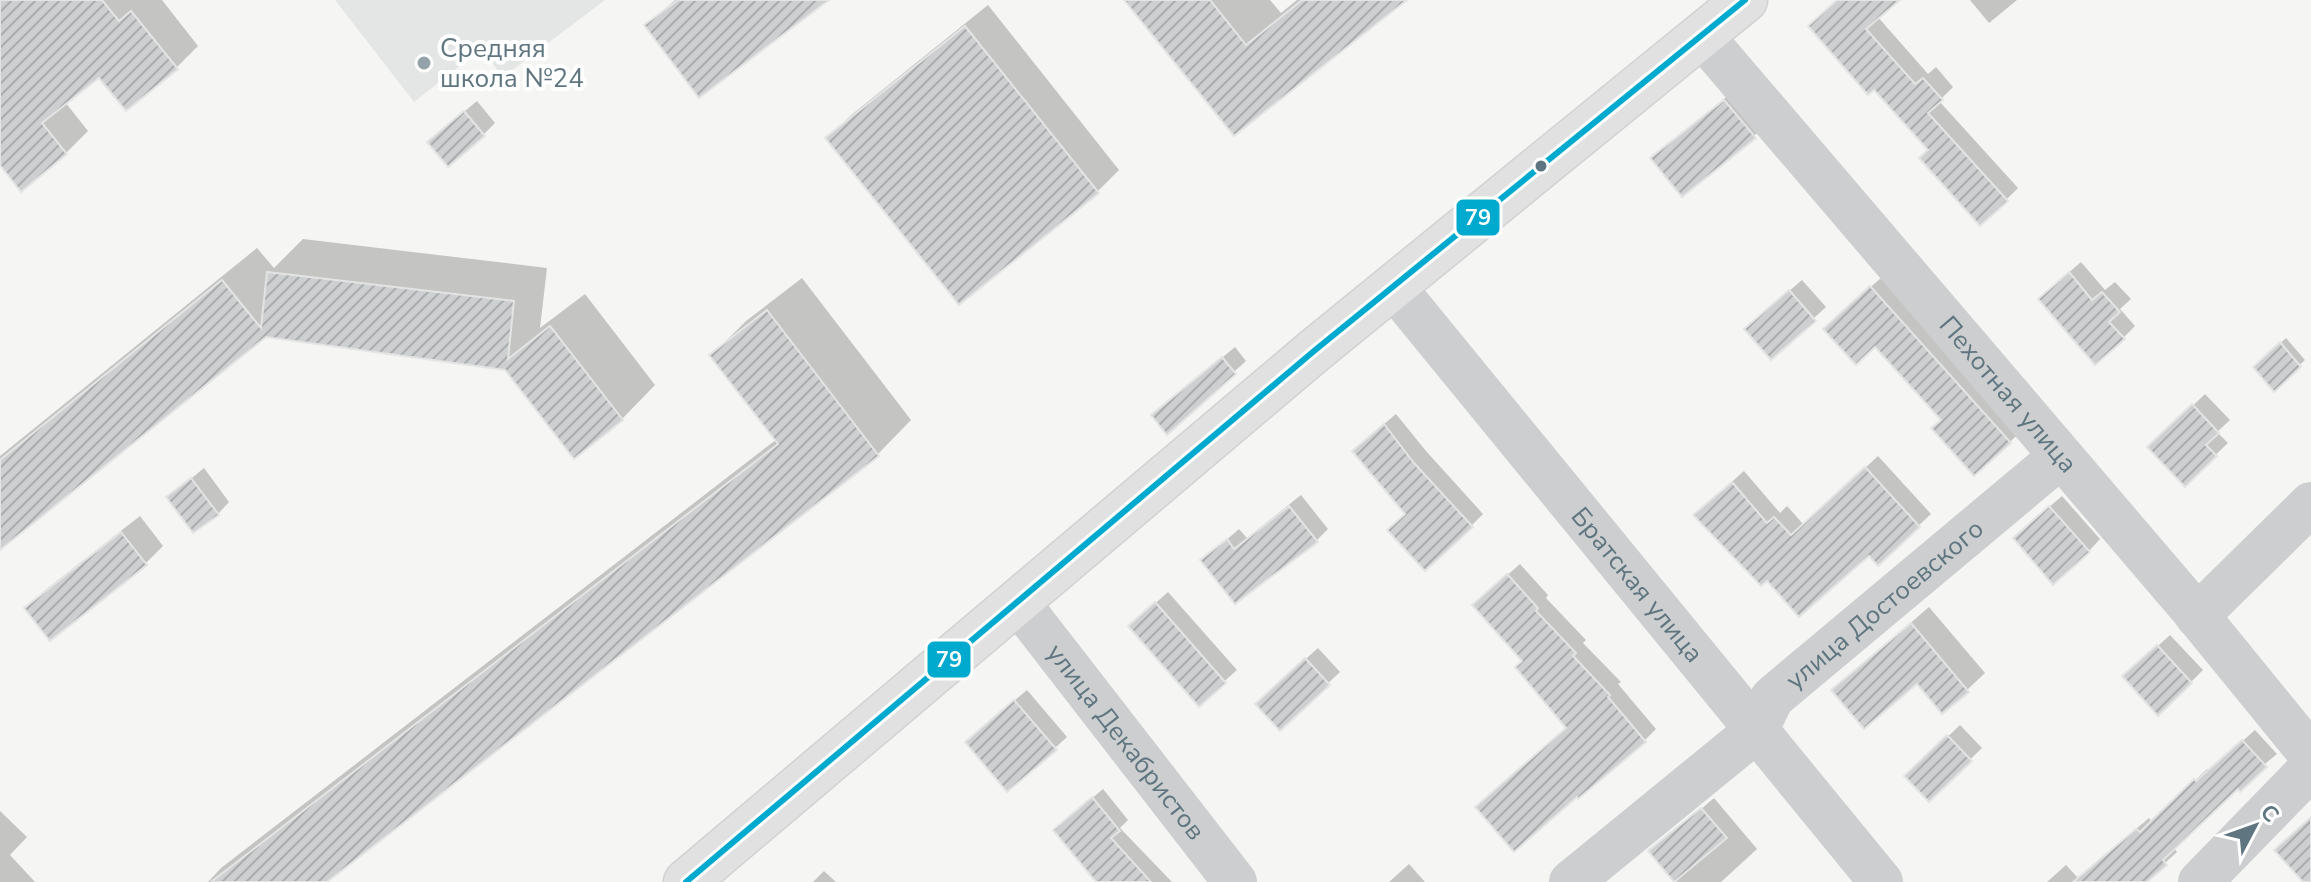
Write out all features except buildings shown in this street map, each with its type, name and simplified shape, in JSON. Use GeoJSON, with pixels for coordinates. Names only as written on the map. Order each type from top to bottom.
{"type":"FeatureCollection","features":[{"type":"Feature","properties":{"kind":"main road"},"geometry":{"type":"LineString","coordinates":[[686,882],[1393,286],[1745,0]]}},
{"type":"Feature","properties":{"kind":"street","name":"Пехотная улица"},"geometry":{"type":"LineString","coordinates":[[1703,37],[2197,616],[2311,755]]}},
{"type":"Feature","properties":{"kind":"street","name":"Братская улица"},"geometry":{"type":"LineString","coordinates":[[1393,286],[1881,882]]}},
{"type":"Feature","properties":{"kind":"street","name":"улица Достоевского"},"geometry":{"type":"LineString","coordinates":[[1571,882],[1756,731],[1772,698],[2060,457]]}},
{"type":"Feature","properties":{"kind":"street"},"geometry":{"type":"LineString","coordinates":[[2197,616],[2311,504]]}},
{"type":"Feature","properties":{"kind":"street","name":"улица Декабристов"},"geometry":{"type":"LineString","coordinates":[[1017,601],[1235,882]]}},
{"type":"Feature","properties":{"kind":"street"},"geometry":{"type":"LineString","coordinates":[[2200,882],[2311,768]]}},
{"type":"Feature","properties":{"kind":"shaded area","name":"Средняя школа №24"},"geometry":{"type":"Polygon","coordinates":[[[335,0],[605,0],[503,77],[481,49],[414,102],[335,0]]]}},
{"type":"Feature","properties":{"kind":"transit line","name":"79"},"geometry":{"type":"LineString","coordinates":[[686,882],[1314,351],[1745,0]]}},
{"type":"Feature","properties":{"kind":"place","name":"Средняя школа №24"},"geometry":{"type":"Point","coordinates":[424,63]}}]}
